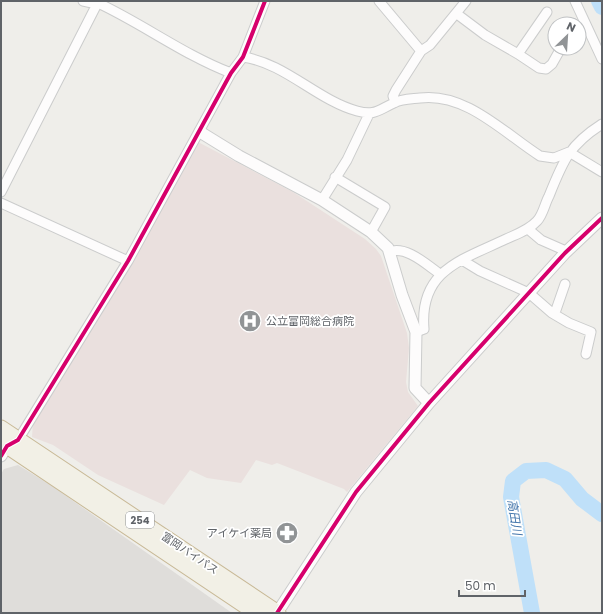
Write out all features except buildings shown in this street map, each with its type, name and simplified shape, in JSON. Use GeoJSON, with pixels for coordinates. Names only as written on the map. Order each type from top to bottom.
{"type":"FeatureCollection","features":[{"type":"Feature","properties":{"kind":"highway","name":"富岡バイパス"},"geometry":{"type":"LineString","coordinates":[[1,428],[7,446],[256,613]]}},
{"type":"Feature","properties":{"kind":"highway","name":"富岡バイパス"},"geometry":{"type":"LineString","coordinates":[[7,446],[277,613]]}},
{"type":"Feature","properties":{"kind":"street"},"geometry":{"type":"LineString","coordinates":[[83,1],[98,3],[125,16],[213,66],[231,73]]}},
{"type":"Feature","properties":{"kind":"street"},"geometry":{"type":"LineString","coordinates":[[7,446],[128,261],[231,73],[243,57],[265,1]]}},
{"type":"Feature","properties":{"kind":"street"},"geometry":{"type":"LineString","coordinates":[[379,1],[420,51]]}},
{"type":"Feature","properties":{"kind":"street"},"geometry":{"type":"LineString","coordinates":[[394,102],[393,96],[396,90],[420,51],[430,45],[457,14],[466,1]]}},
{"type":"Feature","properties":{"kind":"street"},"geometry":{"type":"LineString","coordinates":[[575,1],[582,16]]}},
{"type":"Feature","properties":{"kind":"street"},"geometry":{"type":"LineString","coordinates":[[1,192],[98,3]]}},
{"type":"Feature","properties":{"kind":"street"},"geometry":{"type":"LineString","coordinates":[[518,54],[547,12]]}},
{"type":"Feature","properties":{"kind":"street"},"geometry":{"type":"LineString","coordinates":[[457,14],[485,35],[539,68],[546,69],[552,64],[556,56]]}},
{"type":"Feature","properties":{"kind":"street"},"geometry":{"type":"LineString","coordinates":[[587,27],[602,59]]}},
{"type":"Feature","properties":{"kind":"street"},"geometry":{"type":"LineString","coordinates":[[243,57],[253,58],[273,66],[332,100],[355,111],[369,114],[382,111],[394,102],[422,98],[436,98],[453,101],[473,110],[540,156],[554,158],[569,152]]}},
{"type":"Feature","properties":{"kind":"street"},"geometry":{"type":"LineString","coordinates":[[322,200],[347,160],[369,114]]}},
{"type":"Feature","properties":{"kind":"street"},"geometry":{"type":"LineString","coordinates":[[416,332],[424,329],[424,304],[432,282],[440,274],[462,260],[528,229],[538,220],[569,152],[586,134],[602,124]]}},
{"type":"Feature","properties":{"kind":"street"},"geometry":{"type":"LineString","coordinates":[[200,132],[239,156],[322,200],[371,232],[388,248],[402,296],[416,332],[415,388],[429,403]]}},
{"type":"Feature","properties":{"kind":"street"},"geometry":{"type":"LineString","coordinates":[[569,152],[602,172]]}},
{"type":"Feature","properties":{"kind":"street"},"geometry":{"type":"LineString","coordinates":[[335,177],[385,207],[371,232]]}},
{"type":"Feature","properties":{"kind":"street"},"geometry":{"type":"LineString","coordinates":[[1,203],[128,261]]}},
{"type":"Feature","properties":{"kind":"street"},"geometry":{"type":"LineString","coordinates":[[277,613],[356,492],[429,403],[566,251],[602,218]]}},
{"type":"Feature","properties":{"kind":"street"},"geometry":{"type":"LineString","coordinates":[[528,229],[541,240],[566,251]]}},
{"type":"Feature","properties":{"kind":"street"},"geometry":{"type":"LineString","coordinates":[[389,252],[395,250],[408,253],[440,274]]}},
{"type":"Feature","properties":{"kind":"street"},"geometry":{"type":"LineString","coordinates":[[462,260],[480,271],[529,293],[552,313],[569,323],[591,332],[586,354]]}},
{"type":"Feature","properties":{"kind":"street"},"geometry":{"type":"LineString","coordinates":[[552,313],[556,310],[566,284]]}},
{"type":"Feature","properties":{"kind":"shaded area","name":"公立富岡総合病院"},"geometry":{"type":"Polygon","coordinates":[[[198,142],[293,192],[365,239],[381,256],[407,333],[409,348],[406,382],[408,392],[418,406],[347,492],[344,489],[277,463],[272,465],[256,460],[241,483],[207,478],[190,470],[164,505],[98,475],[53,445],[32,437],[33,423],[138,252],[198,142]]]}},
{"type":"Feature","properties":{"kind":"shaded area"},"geometry":{"type":"Polygon","coordinates":[[[18,465],[52,486],[232,613],[1,613],[1,474],[4,469],[18,465]]]}},
{"type":"Feature","properties":{"kind":"waterway","name":"高田川"},"geometry":{"type":"LineString","coordinates":[[599,1],[602,7]]}},
{"type":"Feature","properties":{"kind":"waterway","name":"高田川"},"geometry":{"type":"LineString","coordinates":[[532,613],[511,497],[513,481],[526,471],[546,470],[565,479],[582,499],[602,514]]}},
{"type":"Feature","properties":{"kind":"cycle path"},"geometry":{"type":"LineString","coordinates":[[1,456],[7,446],[18,440],[128,261],[231,73],[243,57],[265,1]]}},
{"type":"Feature","properties":{"kind":"cycle path"},"geometry":{"type":"LineString","coordinates":[[277,613],[356,492],[429,403],[565,253],[602,218]]}},
{"type":"Feature","properties":{"kind":"place","name":"公立富岡総合病院"},"geometry":{"type":"Point","coordinates":[250,321]}},
{"type":"Feature","properties":{"kind":"place","name":"アイケイ薬局"},"geometry":{"type":"Point","coordinates":[287,533]}}]}
